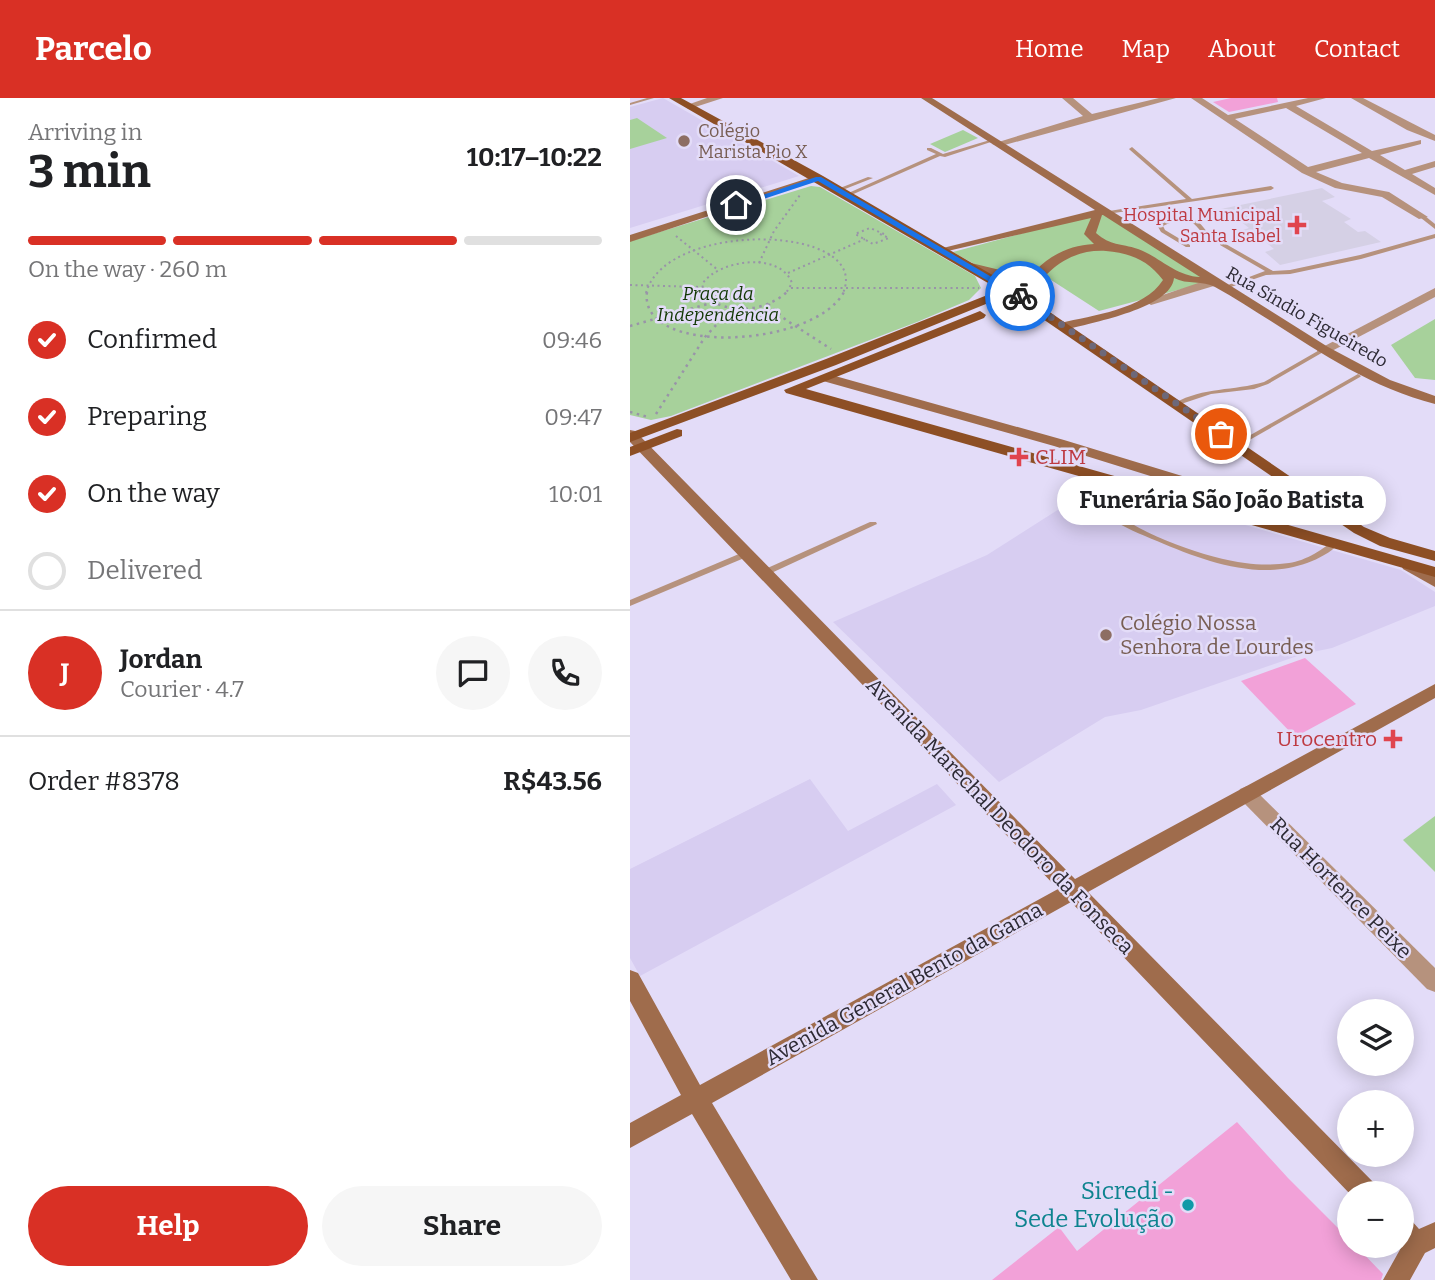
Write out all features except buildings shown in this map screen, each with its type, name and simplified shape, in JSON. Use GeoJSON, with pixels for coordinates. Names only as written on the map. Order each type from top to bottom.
{"type":"FeatureCollection","features":[{"type":"Feature","properties":{"kind":"main road"},"geometry":{"type":"LineString","coordinates":[[674,98],[816,177],[1022,298],[1359,530],[1385,542],[1435,555]]}},
{"type":"Feature","properties":{"kind":"main road"},"geometry":{"type":"LineString","coordinates":[[633,441],[1009,290]]}},
{"type":"Feature","properties":{"kind":"main road"},"geometry":{"type":"LineString","coordinates":[[633,441],[828,378],[1022,298]]}},
{"type":"Feature","properties":{"kind":"main road"},"geometry":{"type":"LineString","coordinates":[[793,389],[1435,572]]}},
{"type":"Feature","properties":{"kind":"main road"},"geometry":{"type":"LineString","coordinates":[[1158,493],[1250,502]]}},
{"type":"Feature","properties":{"kind":"street"},"geometry":{"type":"LineString","coordinates":[[689,107],[718,98]]}},
{"type":"Feature","properties":{"kind":"street"},"geometry":{"type":"LineString","coordinates":[[926,98],[1173,253],[1216,284]]}},
{"type":"Feature","properties":{"kind":"street"},"geometry":{"type":"LineString","coordinates":[[1067,98],[1090,117]]}},
{"type":"Feature","properties":{"kind":"street"},"geometry":{"type":"LineString","coordinates":[[995,143],[1171,98]]}},
{"type":"Feature","properties":{"kind":"street"},"geometry":{"type":"LineString","coordinates":[[1196,98],[1306,171],[1339,186],[1385,194],[1423,217]]}},
{"type":"Feature","properties":{"kind":"street"},"geometry":{"type":"LineString","coordinates":[[1226,118],[1321,98]]}},
{"type":"Feature","properties":{"kind":"street"},"geometry":{"type":"LineString","coordinates":[[1356,98],[1410,128],[1435,138]]}},
{"type":"Feature","properties":{"kind":"street"},"geometry":{"type":"LineString","coordinates":[[1288,105],[1435,192]]}},
{"type":"Feature","properties":{"kind":"street"},"geometry":{"type":"LineString","coordinates":[[1306,171],[1417,142]]}},
{"type":"Feature","properties":{"kind":"street"},"geometry":{"type":"LineString","coordinates":[[1402,174],[1435,164]]}},
{"type":"Feature","properties":{"kind":"street"},"geometry":{"type":"LineString","coordinates":[[630,237],[666,228],[816,177]]}},
{"type":"Feature","properties":{"kind":"street"},"geometry":{"type":"LineString","coordinates":[[630,237],[816,177]]}},
{"type":"Feature","properties":{"kind":"street"},"geometry":{"type":"LineString","coordinates":[[1104,212],[1097,219],[1090,234],[1106,248]]}},
{"type":"Feature","properties":{"kind":"street"},"geometry":{"type":"LineString","coordinates":[[943,251],[1104,212]]}},
{"type":"Feature","properties":{"kind":"street","name":"Rua Síndio Figueiredo"},"geometry":{"type":"LineString","coordinates":[[1038,274],[1069,252],[1106,248],[1128,250],[1187,280],[1216,284],[1361,374],[1435,400]]}},
{"type":"Feature","properties":{"kind":"street"},"geometry":{"type":"LineString","coordinates":[[1151,300],[1169,283],[1155,263],[1171,261],[1173,253]]}},
{"type":"Feature","properties":{"kind":"street"},"geometry":{"type":"LineString","coordinates":[[971,267],[1006,275],[1038,274]]}},
{"type":"Feature","properties":{"kind":"street"},"geometry":{"type":"LineString","coordinates":[[1022,298],[1038,274]]}},
{"type":"Feature","properties":{"kind":"street"},"geometry":{"type":"LineString","coordinates":[[1065,326],[1216,284]]}},
{"type":"Feature","properties":{"kind":"street"},"geometry":{"type":"LineString","coordinates":[[1323,350],[1435,292]]}},
{"type":"Feature","properties":{"kind":"street"},"geometry":{"type":"LineString","coordinates":[[828,378],[1059,443],[1250,502],[1269,503],[1282,500],[1287,490],[1284,479]]}},
{"type":"Feature","properties":{"kind":"street","name":"Avenida Marechal Deodoro da Fonseca"},"geometry":{"type":"LineString","coordinates":[[633,441],[1354,1181]]}},
{"type":"Feature","properties":{"kind":"street"},"geometry":{"type":"LineString","coordinates":[[1409,565],[1435,582]]}},
{"type":"Feature","properties":{"kind":"street","name":"Avenida General Bento da Gama"},"geometry":{"type":"LineString","coordinates":[[630,1136],[1435,690]]}},
{"type":"Feature","properties":{"kind":"street","name":"Rua Hortence Peixe"},"geometry":{"type":"LineString","coordinates":[[1247,794],[1435,982]]}},
{"type":"Feature","properties":{"kind":"street"},"geometry":{"type":"LineString","coordinates":[[630,980],[695,1099],[805,1280]]}},
{"type":"Feature","properties":{"kind":"street"},"geometry":{"type":"LineString","coordinates":[[1396,1280],[1418,1236]]}},
{"type":"Feature","properties":{"kind":"lane"},"geometry":{"type":"LineString","coordinates":[[630,104],[652,98]]}},
{"type":"Feature","properties":{"kind":"lane"},"geometry":{"type":"LineString","coordinates":[[842,193],[939,155],[995,143]]}},
{"type":"Feature","properties":{"kind":"lane"},"geometry":{"type":"LineString","coordinates":[[929,149],[939,155]]}},
{"type":"Feature","properties":{"kind":"lane"},"geometry":{"type":"LineString","coordinates":[[1132,149],[1190,200]]}},
{"type":"Feature","properties":{"kind":"lane"},"geometry":{"type":"LineString","coordinates":[[842,193],[870,178]]}},
{"type":"Feature","properties":{"kind":"lane"},"geometry":{"type":"LineString","coordinates":[[1104,212],[1271,188]]}},
{"type":"Feature","properties":{"kind":"lane"},"geometry":{"type":"LineString","coordinates":[[1188,246],[1163,230],[1160,225],[1185,216],[1200,225],[1207,236]]}},
{"type":"Feature","properties":{"kind":"lane"},"geometry":{"type":"LineString","coordinates":[[1423,217],[1435,227]]}},
{"type":"Feature","properties":{"kind":"lane"},"geometry":{"type":"LineString","coordinates":[[1216,284],[1361,257],[1435,236]]}},
{"type":"Feature","properties":{"kind":"lane"},"geometry":{"type":"LineString","coordinates":[[1222,244],[1271,272]]}},
{"type":"Feature","properties":{"kind":"lane"},"geometry":{"type":"LineString","coordinates":[[1178,403],[1210,392],[1266,383],[1323,350]]}},
{"type":"Feature","properties":{"kind":"lane"},"geometry":{"type":"LineString","coordinates":[[1237,445],[1361,374]]}},
{"type":"Feature","properties":{"kind":"lane"},"geometry":{"type":"LineString","coordinates":[[1104,478],[1095,497],[1105,510],[1142,532],[1191,553],[1221,562],[1250,567],[1293,563],[1321,554],[1335,544]]}},
{"type":"Feature","properties":{"kind":"lane"},"geometry":{"type":"LineString","coordinates":[[764,573],[873,524]]}},
{"type":"Feature","properties":{"kind":"lane"},"geometry":{"type":"LineString","coordinates":[[630,603],[746,554]]}},
{"type":"Feature","properties":{"kind":"path"},"geometry":{"type":"LineString","coordinates":[[759,263],[770,239],[805,188],[793,192]]}},
{"type":"Feature","properties":{"kind":"path"},"geometry":{"type":"LineString","coordinates":[[666,228],[718,270]]}},
{"type":"Feature","properties":{"kind":"path"},"geometry":{"type":"LineString","coordinates":[[870,228],[888,238],[873,244],[865,239],[855,234],[870,228]]}},
{"type":"Feature","properties":{"kind":"path"},"geometry":{"type":"LineString","coordinates":[[770,239],[801,243],[837,260],[845,271],[846,288],[843,296],[831,309],[796,327],[762,336],[705,337],[669,326],[657,318],[647,306],[645,294],[652,278],[667,264],[696,250],[737,241],[770,239]]}},
{"type":"Feature","properties":{"kind":"path"},"geometry":{"type":"LineString","coordinates":[[788,273],[865,239]]}},
{"type":"Feature","properties":{"kind":"path"},"geometry":{"type":"LineString","coordinates":[[711,303],[701,292],[701,286],[718,270],[759,263],[781,268],[791,278],[791,288]]}},
{"type":"Feature","properties":{"kind":"path"},"geometry":{"type":"LineString","coordinates":[[630,285],[701,286]]}},
{"type":"Feature","properties":{"kind":"path"},"geometry":{"type":"LineString","coordinates":[[630,326],[711,303],[732,308],[768,304],[791,288],[979,288],[973,293]]}},
{"type":"Feature","properties":{"kind":"path"},"geometry":{"type":"LineString","coordinates":[[768,304],[796,327],[835,352]]}},
{"type":"Feature","properties":{"kind":"path"},"geometry":{"type":"LineString","coordinates":[[652,419],[705,337],[732,308]]}},
{"type":"Feature","properties":{"kind":"path"},"geometry":{"type":"LineString","coordinates":[[630,412],[652,419],[660,417]]}},
{"type":"Feature","properties":{"kind":"shaded area","name":"Colégio Marista Pio X"},"geometry":{"type":"Polygon","coordinates":[[[663,98],[799,176],[630,228],[630,107],[663,98]]]}},
{"type":"Feature","properties":{"kind":"shaded area","name":"Hospital Municipal Santa Isabel"},"geometry":{"type":"Polygon","coordinates":[[[1322,188],[1335,197],[1322,201],[1351,219],[1344,222],[1358,232],[1365,231],[1381,242],[1280,265],[1265,252],[1274,249],[1263,240],[1253,242],[1240,231],[1249,228],[1235,217],[1227,219],[1216,210],[1322,188]]]}},
{"type":"Feature","properties":{"kind":"shaded area","name":"Colégio Nossa Senhora de Lourdes"},"geometry":{"type":"Polygon","coordinates":[[[1100,483],[1401,570],[1435,592],[1435,606],[1332,648],[1303,654],[1141,710],[1105,717],[999,782],[833,622],[987,555],[1100,483]]]}},
{"type":"Feature","properties":{"kind":"shaded area"},"geometry":{"type":"Polygon","coordinates":[[[810,779],[848,831],[937,784],[956,805],[640,976],[630,958],[630,869],[810,779]]]}},
{"type":"Feature","properties":{"kind":"green space"},"geometry":{"type":"Polygon","coordinates":[[[637,118],[667,138],[630,149],[630,120],[637,118]]]}},
{"type":"Feature","properties":{"kind":"green space"},"geometry":{"type":"Polygon","coordinates":[[[963,130],[978,138],[945,152],[930,144],[963,130]]]}},
{"type":"Feature","properties":{"kind":"green space","name":"Praça da Independência"},"geometry":{"type":"Polygon","coordinates":[[[811,186],[820,187],[975,276],[981,288],[969,300],[917,322],[671,416],[651,420],[630,415],[630,241],[811,186]]]}},
{"type":"Feature","properties":{"kind":"green space"},"geometry":{"type":"Polygon","coordinates":[[[1106,211],[1212,281],[1099,311],[1045,276],[1020,290],[953,252],[1106,211]]]}},
{"type":"Feature","properties":{"kind":"green space"},"geometry":{"type":"Polygon","coordinates":[[[1435,319],[1435,380],[1415,378],[1391,345],[1435,319]]]}},
{"type":"Feature","properties":{"kind":"green space"},"geometry":{"type":"Polygon","coordinates":[[[1435,816],[1435,872],[1403,840],[1435,816]]]}},
{"type":"Feature","properties":{"kind":"way so far"},"geometry":{"type":"LineString","coordinates":[[1020,296],[1221,434]]}},
{"type":"Feature","properties":{"kind":"place","name":"Colégio Marista Pio X"},"geometry":{"type":"Point","coordinates":[684,141]}},
{"type":"Feature","properties":{"kind":"place","name":"Hospital Municipal Santa Isabel"},"geometry":{"type":"Point","coordinates":[1297,225]}},
{"type":"Feature","properties":{"kind":"place","name":"Funerária São João Batista"},"geometry":{"type":"Point","coordinates":[1221,434]}},
{"type":"Feature","properties":{"kind":"place","name":"CLIM"},"geometry":{"type":"Point","coordinates":[1019,457]}},
{"type":"Feature","properties":{"kind":"place","name":"Colégio Nossa Senhora de Lourdes"},"geometry":{"type":"Point","coordinates":[1106,635]}},
{"type":"Feature","properties":{"kind":"place","name":"Urocentro"},"geometry":{"type":"Point","coordinates":[1393,739]}},
{"type":"Feature","properties":{"kind":"place","name":"Sicredi - Sede Evolução"},"geometry":{"type":"Point","coordinates":[1188,1205]}},
{"type":"Feature","properties":{"kind":"route"},"geometry":{"type":"LineString","coordinates":[[736,205],[819,178],[1020,296]]}}]}
